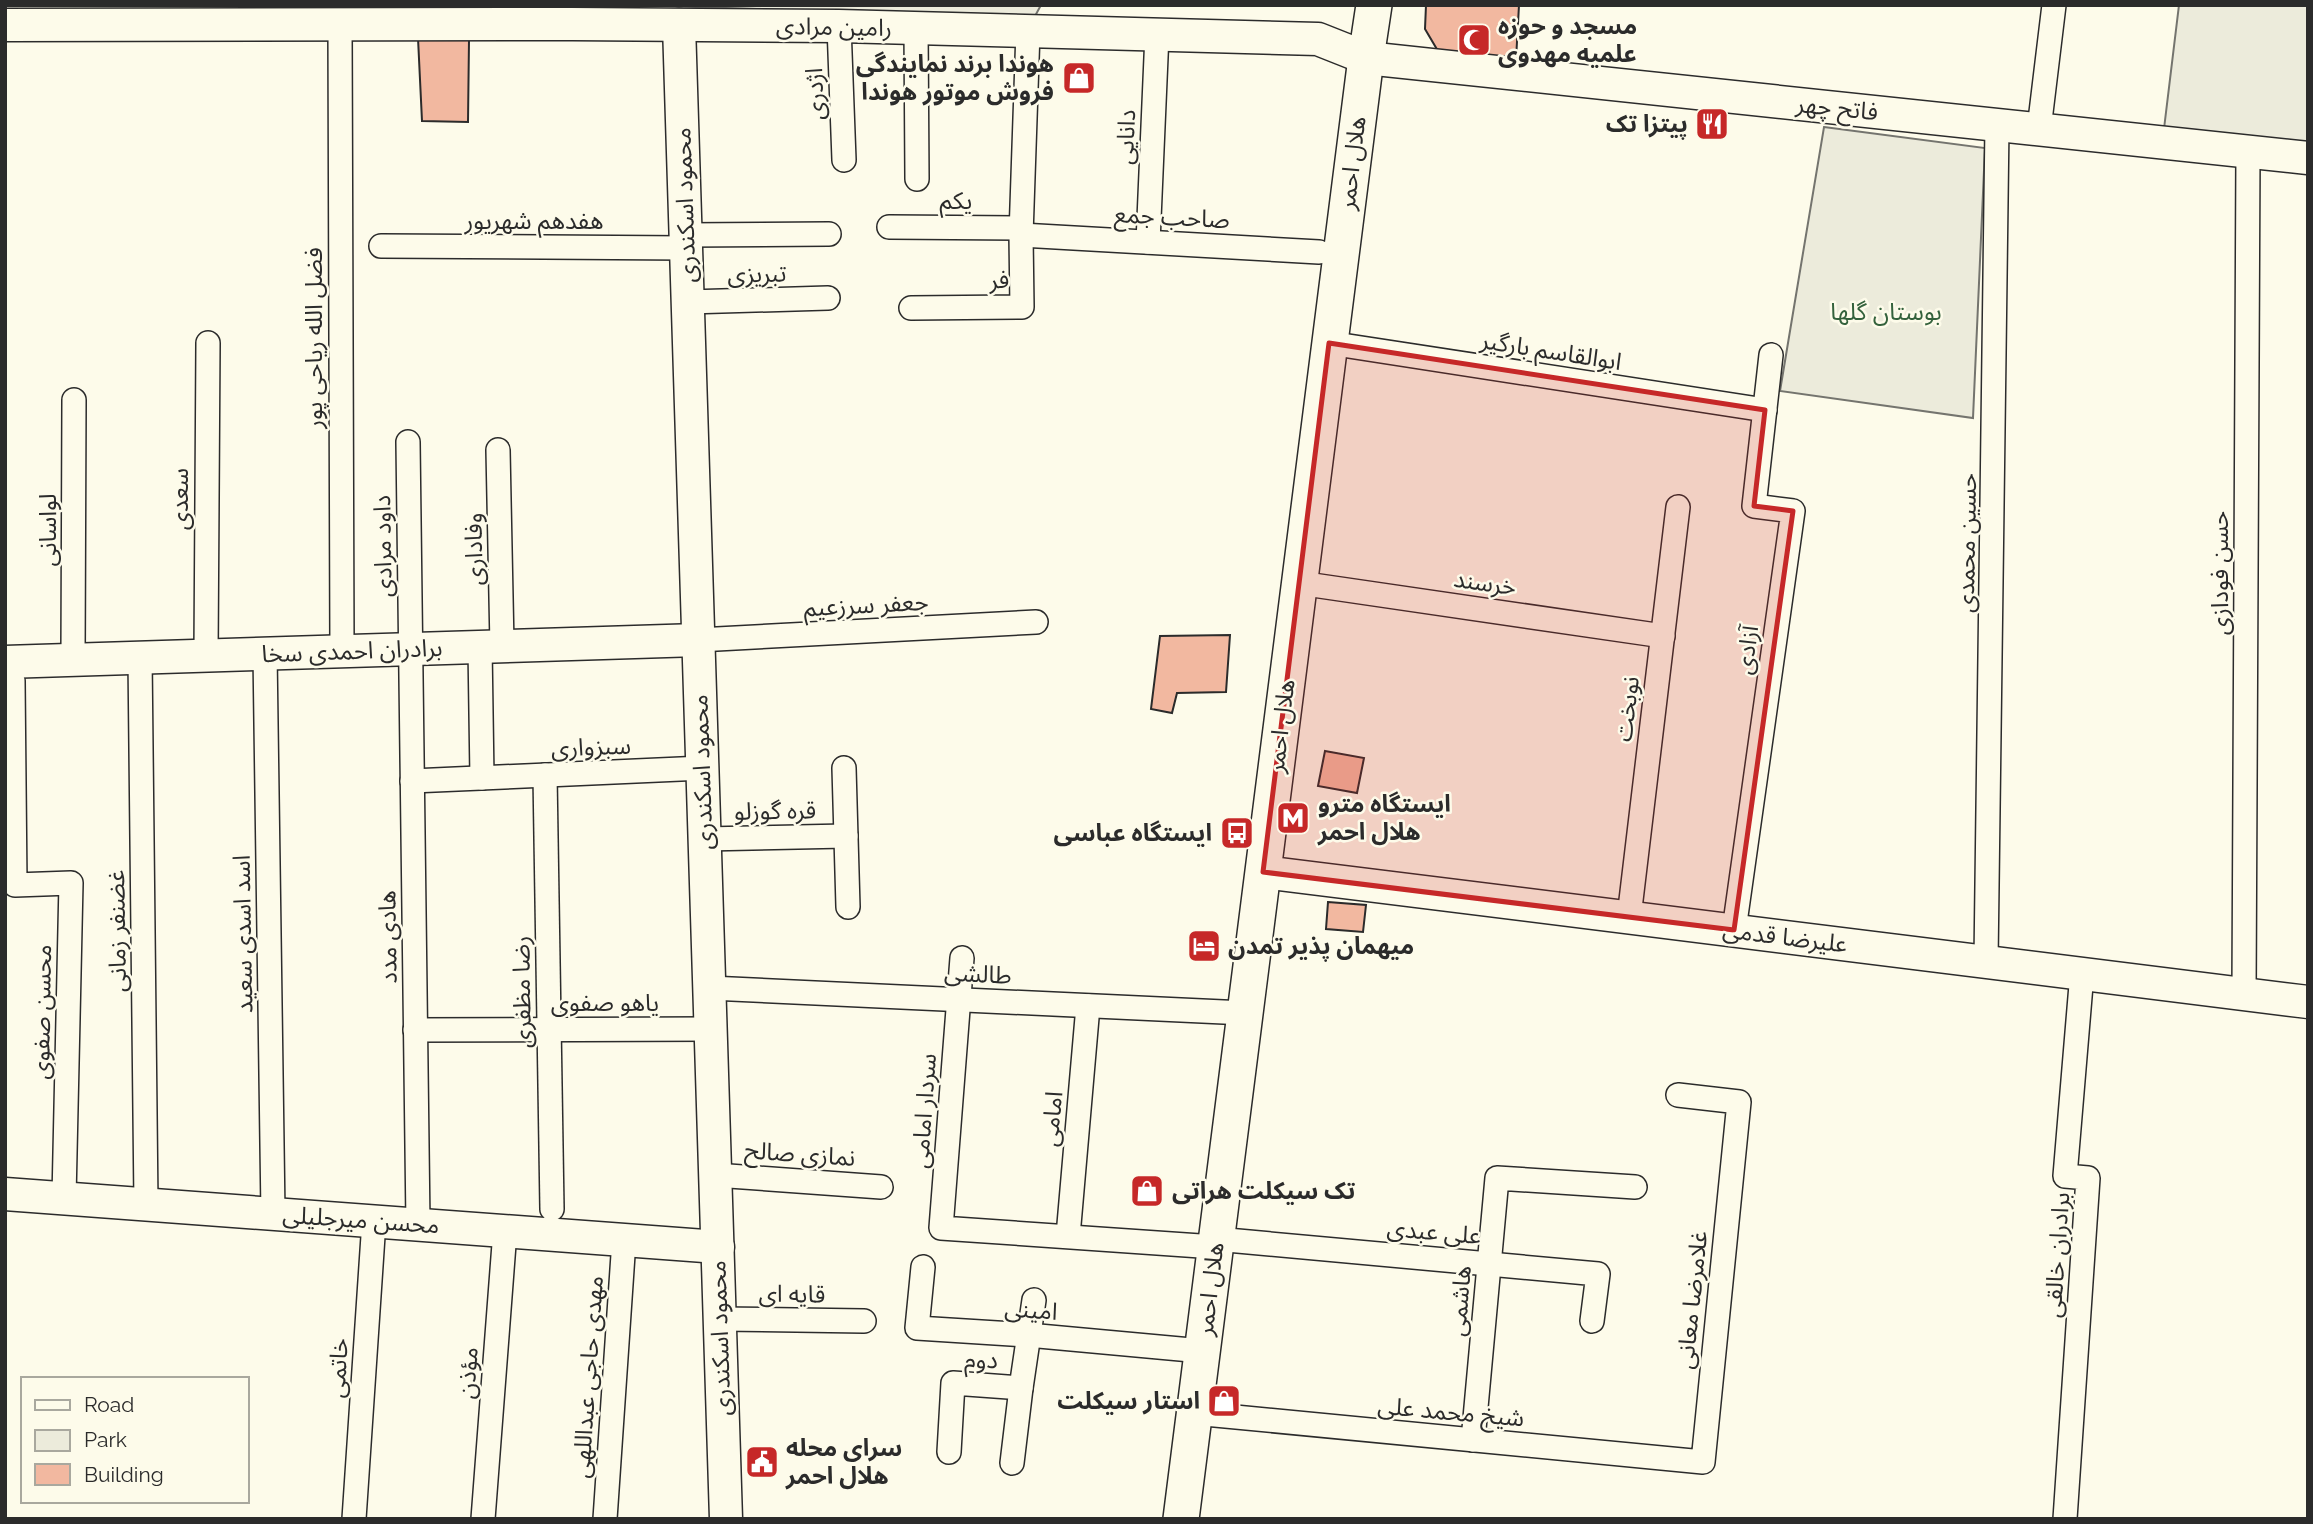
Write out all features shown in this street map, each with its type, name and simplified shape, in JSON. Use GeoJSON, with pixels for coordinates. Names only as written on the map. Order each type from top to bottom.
{"type":"FeatureCollection","features":[{"type":"Feature","properties":{"kind":"main road","name":"هلال احمر"},"geometry":{"type":"LineString","coordinates":[[1181,1519],[1374,5]]}},
{"type":"Feature","properties":{"kind":"street"},"geometry":{"type":"LineString","coordinates":[[2039,129],[2054,5]]}},
{"type":"Feature","properties":{"kind":"street","name":"فضل الله ریاحی پور"},"geometry":{"type":"LineString","coordinates":[[340,24],[342,651]]}},
{"type":"Feature","properties":{"kind":"street","name":"محمود اسکندری"},"geometry":{"type":"LineString","coordinates":[[679,25],[726,1519]]}},
{"type":"Feature","properties":{"kind":"street","name":"رامین مرادی"},"geometry":{"type":"LineString","coordinates":[[5,26],[839,26],[1318,39],[1366,58]]}},
{"type":"Feature","properties":{"kind":"street","name":"اژدری"},"geometry":{"type":"LineString","coordinates":[[839,26],[844,160]]}},
{"type":"Feature","properties":{"kind":"street"},"geometry":{"type":"LineString","coordinates":[[916,28],[917,179]]}},
{"type":"Feature","properties":{"kind":"street"},"geometry":{"type":"LineString","coordinates":[[1021,232],[1028,31]]}},
{"type":"Feature","properties":{"kind":"street","name":"دانایی"},"geometry":{"type":"LineString","coordinates":[[1147,242],[1157,34]]}},
{"type":"Feature","properties":{"kind":"street","name":"فاتح چهر"},"geometry":{"type":"LineString","coordinates":[[1366,58],[2308,158]]}},
{"type":"Feature","properties":{"kind":"street","name":"حسین محمدی"},"geometry":{"type":"LineString","coordinates":[[1986,961],[1992,701],[1997,125]]}},
{"type":"Feature","properties":{"kind":"street","name":"حسن فودازی"},"geometry":{"type":"LineString","coordinates":[[2244,994],[2248,152]]}},
{"type":"Feature","properties":{"kind":"street","name":"یکم"},"geometry":{"type":"LineString","coordinates":[[890,227],[1021,232]]}},
{"type":"Feature","properties":{"kind":"street","name":"صاحب جمع"},"geometry":{"type":"LineString","coordinates":[[1021,232],[1320,252]]}},
{"type":"Feature","properties":{"kind":"street","name":"فر"},"geometry":{"type":"LineString","coordinates":[[911,308],[1022,307],[1021,232]]}},
{"type":"Feature","properties":{"kind":"street","name":"هفدهم شهریور"},"geometry":{"type":"LineString","coordinates":[[381,246],[686,241],[828,234]]}},
{"type":"Feature","properties":{"kind":"street","name":"تبریزی"},"geometry":{"type":"LineString","coordinates":[[688,302],[828,298]]}},
{"type":"Feature","properties":{"kind":"street","name":"سعدی"},"geometry":{"type":"LineString","coordinates":[[206,655],[208,342]]}},
{"type":"Feature","properties":{"kind":"street","name":"ابوالقاسم بارگیر"},"geometry":{"type":"LineString","coordinates":[[1329,343],[1765,410]]}},
{"type":"Feature","properties":{"kind":"street"},"geometry":{"type":"LineString","coordinates":[[1765,410],[1771,355]]}},
{"type":"Feature","properties":{"kind":"street","name":"لواسانی"},"geometry":{"type":"LineString","coordinates":[[74,400],[74,659]]}},
{"type":"Feature","properties":{"kind":"street","name":"آزادی"},"geometry":{"type":"LineString","coordinates":[[1734,930],[1793,511],[1754,506],[1765,410]]}},
{"type":"Feature","properties":{"kind":"street","name":"داود مرادی"},"geometry":{"type":"LineString","coordinates":[[408,442],[410,649]]}},
{"type":"Feature","properties":{"kind":"street","name":"وفاداری"},"geometry":{"type":"LineString","coordinates":[[491,646],[498,450]]}},
{"type":"Feature","properties":{"kind":"street","name":"نوبخت"},"geometry":{"type":"LineString","coordinates":[[1629,917],[1678,507]]}},
{"type":"Feature","properties":{"kind":"street","name":"خرسند"},"geometry":{"type":"LineString","coordinates":[[1299,583],[1663,636]]}},
{"type":"Feature","properties":{"kind":"street","name":"جعفر سرزعیم"},"geometry":{"type":"LineString","coordinates":[[698,640],[1036,622]]}},
{"type":"Feature","properties":{"kind":"street","name":"برادران احمدی سخا"},"geometry":{"type":"LineString","coordinates":[[9,671],[74,659],[698,640]]}},
{"type":"Feature","properties":{"kind":"street"},"geometry":{"type":"LineString","coordinates":[[482,778],[491,646]]}},
{"type":"Feature","properties":{"kind":"street","name":"هادی مدد"},"geometry":{"type":"LineString","coordinates":[[410,649],[418,1224]]}},
{"type":"Feature","properties":{"kind":"street","name":"اسد اسدی سعید"},"geometry":{"type":"LineString","coordinates":[[265,653],[273,1214]]}},
{"type":"Feature","properties":{"kind":"street","name":"غضنفر زمانی"},"geometry":{"type":"LineString","coordinates":[[140,657],[146,1204]]}},
{"type":"Feature","properties":{"kind":"street","name":"محسن صفوی"},"geometry":{"type":"LineString","coordinates":[[9,671],[15,885],[71,883],[64,1198]]}},
{"type":"Feature","properties":{"kind":"street","name":"سبزواری"},"geometry":{"type":"LineString","coordinates":[[412,781],[703,768]]}},
{"type":"Feature","properties":{"kind":"street"},"geometry":{"type":"LineString","coordinates":[[844,768],[848,907]]}},
{"type":"Feature","properties":{"kind":"street","name":"رضا مظفری"},"geometry":{"type":"LineString","coordinates":[[545,775],[552,1209]]}},
{"type":"Feature","properties":{"kind":"street","name":"قره گوزلو"},"geometry":{"type":"LineString","coordinates":[[705,839],[846,836]]}},
{"type":"Feature","properties":{"kind":"street","name":"علیرضا قدمی"},"geometry":{"type":"LineString","coordinates":[[1263,872],[2308,1002]]}},
{"type":"Feature","properties":{"kind":"street","name":"سردار امامی"},"geometry":{"type":"LineString","coordinates":[[962,958],[942,1228],[1068,1237]]}},
{"type":"Feature","properties":{"kind":"street","name":"برادران خالقی"},"geometry":{"type":"LineString","coordinates":[[2065,1519],[2088,1178],[2065,1176],[2082,974]]}},
{"type":"Feature","properties":{"kind":"street","name":"طالشی"},"geometry":{"type":"LineString","coordinates":[[710,988],[1245,1013]]}},
{"type":"Feature","properties":{"kind":"street","name":"امامی"},"geometry":{"type":"LineString","coordinates":[[1068,1237],[1088,1006]]}},
{"type":"Feature","properties":{"kind":"street","name":"یاهو صفوی"},"geometry":{"type":"LineString","coordinates":[[415,1030],[711,1029]]}},
{"type":"Feature","properties":{"kind":"street","name":"غلامرضا معانی"},"geometry":{"type":"LineString","coordinates":[[1678,1095],[1739,1101],[1703,1462]]}},
{"type":"Feature","properties":{"kind":"street","name":"نمازی صالح"},"geometry":{"type":"LineString","coordinates":[[715,1175],[881,1186]]}},
{"type":"Feature","properties":{"kind":"street","name":"هاشمی"},"geometry":{"type":"LineString","coordinates":[[1474,1440],[1497,1178],[1634,1187]]}},
{"type":"Feature","properties":{"kind":"street","name":"محسن میرجلیلی"},"geometry":{"type":"LineString","coordinates":[[5,1194],[718,1247]]}},
{"type":"Feature","properties":{"kind":"street","name":"خاتمی"},"geometry":{"type":"LineString","coordinates":[[354,1519],[374,1221]]}},
{"type":"Feature","properties":{"kind":"street","name":"مؤذن"},"geometry":{"type":"LineString","coordinates":[[483,1519],[505,1231]]}},
{"type":"Feature","properties":{"kind":"street"},"geometry":{"type":"LineString","coordinates":[[1068,1237],[1216,1243]]}},
{"type":"Feature","properties":{"kind":"street","name":"مهدی حاجی عبداللهی"},"geometry":{"type":"LineString","coordinates":[[605,1519],[624,1240]]}},
{"type":"Feature","properties":{"kind":"street","name":"علی عبدی"},"geometry":{"type":"LineString","coordinates":[[1216,1243],[1598,1274],[1591,1321]]}},
{"type":"Feature","properties":{"kind":"street","name":"امینی"},"geometry":{"type":"LineString","coordinates":[[923,1267],[917,1328],[1202,1351]]}},
{"type":"Feature","properties":{"kind":"street"},"geometry":{"type":"LineString","coordinates":[[1028,1335],[1034,1300]]}},
{"type":"Feature","properties":{"kind":"street","name":"قایه ای"},"geometry":{"type":"LineString","coordinates":[[720,1319],[864,1321]]}},
{"type":"Feature","properties":{"kind":"street","name":"دوم"},"geometry":{"type":"LineString","coordinates":[[949,1451],[953,1383],[1021,1388],[1028,1335]]}},
{"type":"Feature","properties":{"kind":"street"},"geometry":{"type":"LineString","coordinates":[[1012,1463],[1021,1388]]}},
{"type":"Feature","properties":{"kind":"street","name":"شیخ محمد علی"},"geometry":{"type":"LineString","coordinates":[[1194,1413],[1703,1462]]}},
{"type":"Feature","properties":{"kind":"highlighted area"},"geometry":{"type":"Polygon","coordinates":[[[1329,343],[1765,410],[1754,506],[1793,511],[1734,930],[1263,872],[1329,343]]]}},
{"type":"Feature","properties":{"kind":"green space"},"geometry":{"type":"Polygon","coordinates":[[[635,5],[1041,5],[1034,18],[635,5]]]}},
{"type":"Feature","properties":{"kind":"green space"},"geometry":{"type":"Polygon","coordinates":[[[2179,5],[2308,5],[2308,148],[2163,137],[2179,5]]]}},
{"type":"Feature","properties":{"kind":"green space","name":"بوستان گلها"},"geometry":{"type":"Polygon","coordinates":[[[1824,127],[1985,148],[1973,418],[1780,391],[1824,127]]]}},
{"type":"Feature","properties":{"kind":"building","name":"مسجد و حوزه علمیه مهدوی"},"geometry":{"type":"Polygon","coordinates":[[[1426,5],[1519,5],[1516,60],[1438,51],[1425,29],[1426,5]]]}},
{"type":"Feature","properties":{"kind":"building"},"geometry":{"type":"Polygon","coordinates":[[[418,38],[469,40],[468,122],[422,121],[418,38]]]}},
{"type":"Feature","properties":{"kind":"building"},"geometry":{"type":"Polygon","coordinates":[[[1230,635],[1226,692],[1177,693],[1172,713],[1151,709],[1160,636],[1230,635]]]}},
{"type":"Feature","properties":{"kind":"building"},"geometry":{"type":"Polygon","coordinates":[[[1325,751],[1364,758],[1357,793],[1318,786],[1325,751]]]}},
{"type":"Feature","properties":{"kind":"building"},"geometry":{"type":"Polygon","coordinates":[[[1328,902],[1366,905],[1363,932],[1326,929],[1328,902]]]}},
{"type":"Feature","properties":{"kind":"place","name":"مسجد و حوزه علمیه مهدوی"},"geometry":{"type":"Point","coordinates":[1474,40]}},
{"type":"Feature","properties":{"kind":"place","name":"هوندا برند نمایندگی فروش موتور هوندا"},"geometry":{"type":"Point","coordinates":[1079,78]}},
{"type":"Feature","properties":{"kind":"place","name":"پیتزا تک"},"geometry":{"type":"Point","coordinates":[1712,124]}},
{"type":"Feature","properties":{"kind":"place","name":"ایستگاه مترو هلال احمر"},"geometry":{"type":"Point","coordinates":[1293,818]}},
{"type":"Feature","properties":{"kind":"place","name":"ایستگاه عباسی"},"geometry":{"type":"Point","coordinates":[1237,833]}},
{"type":"Feature","properties":{"kind":"place","name":"میهمان پذیر تمدن"},"geometry":{"type":"Point","coordinates":[1204,946]}},
{"type":"Feature","properties":{"kind":"place","name":"تک سیکلت هراتی"},"geometry":{"type":"Point","coordinates":[1147,1191]}},
{"type":"Feature","properties":{"kind":"place","name":"استار سیکلت"},"geometry":{"type":"Point","coordinates":[1224,1401]}},
{"type":"Feature","properties":{"kind":"place","name":"سرای محله هلال احمر"},"geometry":{"type":"Point","coordinates":[762,1462]}}]}
